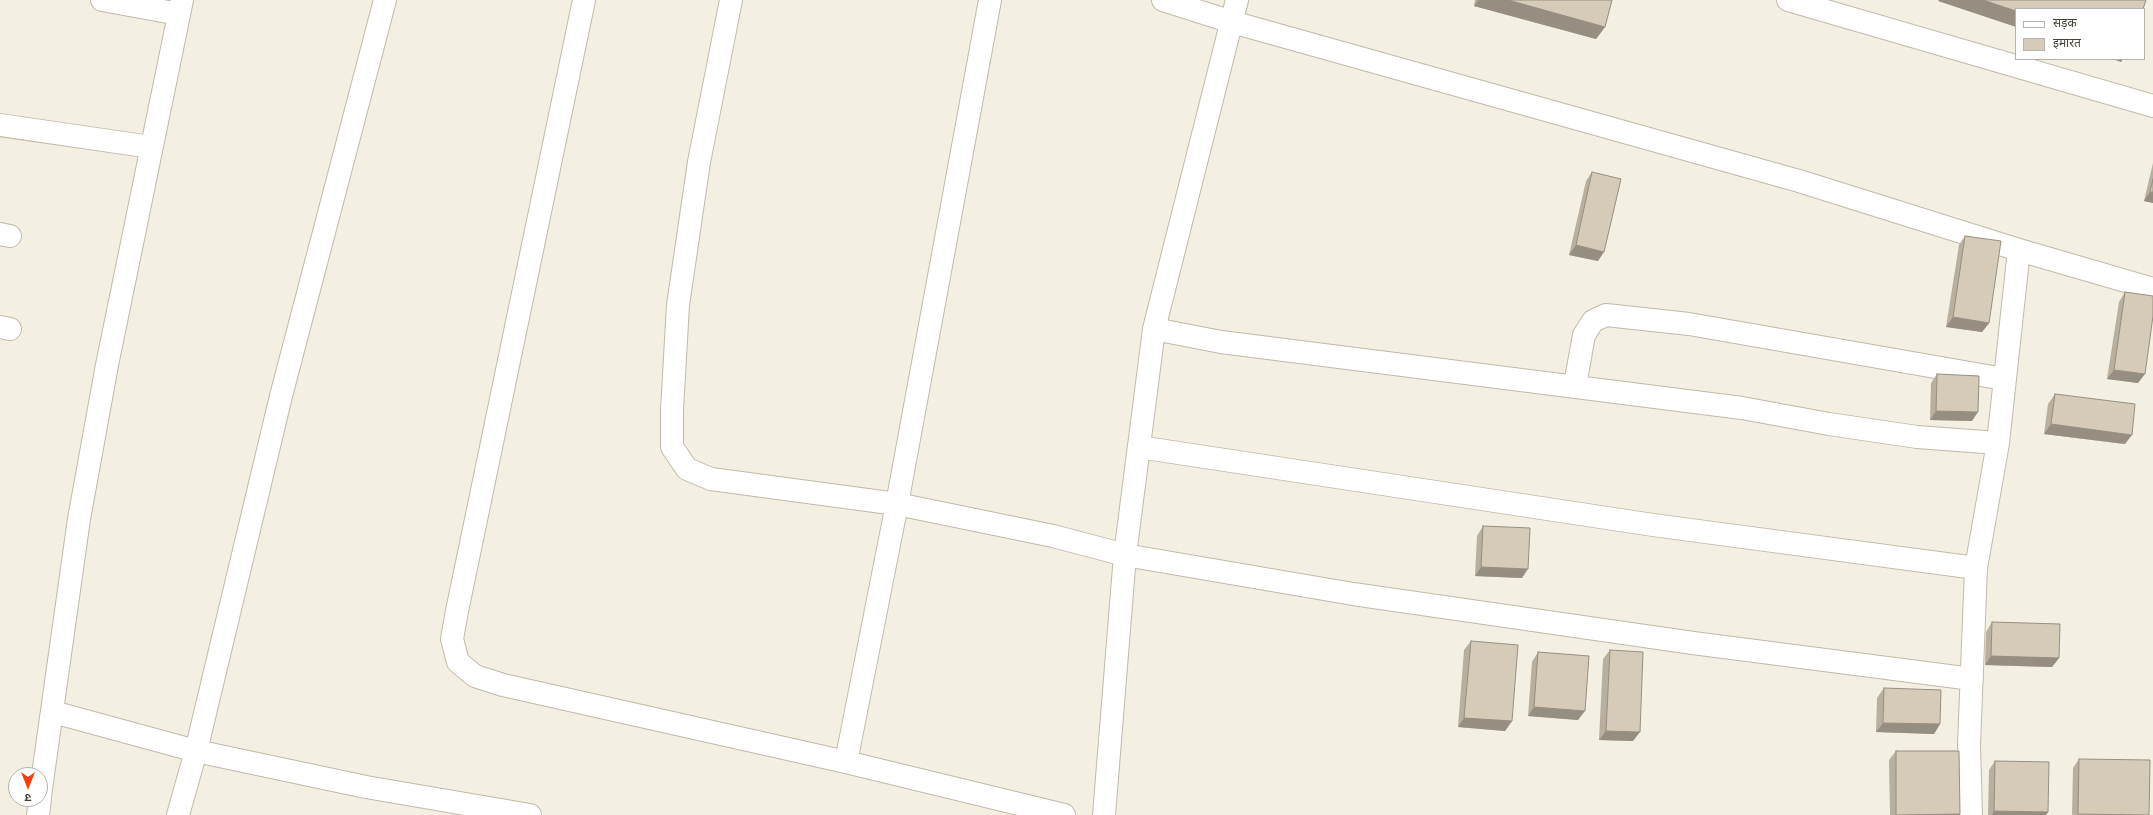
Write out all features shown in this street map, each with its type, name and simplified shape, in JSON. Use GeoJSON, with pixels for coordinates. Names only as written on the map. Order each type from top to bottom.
{"type":"FeatureCollection","features":[{"type":"Feature","properties":{"kind":"street"},"geometry":{"type":"LineString","coordinates":[[44,767],[80,511],[113,330],[181,7],[102,0]]}},
{"type":"Feature","properties":{"kind":"street"},"geometry":{"type":"LineString","coordinates":[[178,815],[196,751],[281,396],[385,0]]}},
{"type":"Feature","properties":{"kind":"street"},"geometry":{"type":"LineString","coordinates":[[584,0],[457,611],[452,639],[458,662],[475,676],[503,685],[846,762],[1064,815]]}},
{"type":"Feature","properties":{"kind":"street"},"geometry":{"type":"LineString","coordinates":[[731,0],[699,162],[678,305],[672,410],[672,447],[687,469],[710,479],[898,504],[1053,536],[1125,555],[1353,594],[1693,643],[1972,679]]}},
{"type":"Feature","properties":{"kind":"street"},"geometry":{"type":"LineString","coordinates":[[846,762],[898,504],[990,0]]}},
{"type":"Feature","properties":{"kind":"street"},"geometry":{"type":"LineString","coordinates":[[1163,0],[1232,22],[1799,181],[2019,250],[2153,289]]}},
{"type":"Feature","properties":{"kind":"street"},"geometry":{"type":"LineString","coordinates":[[1104,815],[1125,555],[1154,329],[1237,0]]}},
{"type":"Feature","properties":{"kind":"street"},"geometry":{"type":"LineString","coordinates":[[1788,0],[2153,106]]}},
{"type":"Feature","properties":{"kind":"street"},"geometry":{"type":"LineString","coordinates":[[0,125],[151,147]]}},
{"type":"Feature","properties":{"kind":"street"},"geometry":{"type":"LineString","coordinates":[[1971,815],[1969,745],[1976,568],[1998,443],[2019,250]]}},
{"type":"Feature","properties":{"kind":"street"},"geometry":{"type":"LineString","coordinates":[[1575,385],[1584,335],[1594,321],[1606,315],[1689,324],[2004,379]]}},
{"type":"Feature","properties":{"kind":"street"},"geometry":{"type":"LineString","coordinates":[[1154,329],[1221,342],[1575,385],[1742,408],[1829,424],[1909,436],[1998,443]]}},
{"type":"Feature","properties":{"kind":"street"},"geometry":{"type":"LineString","coordinates":[[1139,447],[1653,525],[1976,568]]}},
{"type":"Feature","properties":{"kind":"street"},"geometry":{"type":"LineString","coordinates":[[53,712],[196,751],[366,787],[530,815]]}},
{"type":"Feature","properties":{"kind":"building"},"geometry":{"type":"Polygon","coordinates":[[[1508,0],[1612,0],[1605,27],[1508,0]]]}},
{"type":"Feature","properties":{"kind":"building"},"geometry":{"type":"Polygon","coordinates":[[[1983,0],[2146,0],[2143,8],[2015,8],[2015,11],[1983,0]]]}},
{"type":"Feature","properties":{"kind":"building"},"geometry":{"type":"Polygon","coordinates":[[[1592,172],[1621,179],[1604,252],[1576,245],[1592,172]]]}},
{"type":"Feature","properties":{"kind":"building"},"geometry":{"type":"Polygon","coordinates":[[[2153,179],[2153,192],[2150,192],[2153,179]]]}},
{"type":"Feature","properties":{"kind":"building"},"geometry":{"type":"Polygon","coordinates":[[[1965,236],[2001,241],[1989,323],[1953,317],[1965,236]]]}},
{"type":"Feature","properties":{"kind":"building"},"geometry":{"type":"Polygon","coordinates":[[[2125,292],[2153,296],[2153,316],[2145,374],[2114,370],[2125,292]]]}},
{"type":"Feature","properties":{"kind":"building"},"geometry":{"type":"Polygon","coordinates":[[[1937,374],[1979,376],[1978,412],[1936,411],[1937,374]]]}},
{"type":"Feature","properties":{"kind":"building"},"geometry":{"type":"Polygon","coordinates":[[[2055,394],[2135,404],[2132,435],[2051,424],[2055,394]]]}},
{"type":"Feature","properties":{"kind":"building"},"geometry":{"type":"Polygon","coordinates":[[[1483,526],[1530,528],[1528,569],[1481,567],[1483,526]]]}},
{"type":"Feature","properties":{"kind":"building"},"geometry":{"type":"Polygon","coordinates":[[[1992,622],[2060,624],[2059,658],[1991,656],[1992,622]]]}},
{"type":"Feature","properties":{"kind":"building"},"geometry":{"type":"Polygon","coordinates":[[[1471,641],[1518,645],[1512,721],[1464,718],[1471,641]]]}},
{"type":"Feature","properties":{"kind":"building"},"geometry":{"type":"Polygon","coordinates":[[[1610,650],[1643,652],[1640,732],[1606,731],[1610,650]]]}},
{"type":"Feature","properties":{"kind":"building"},"geometry":{"type":"Polygon","coordinates":[[[1538,652],[1589,656],[1585,711],[1534,707],[1538,652]]]}},
{"type":"Feature","properties":{"kind":"building"},"geometry":{"type":"Polygon","coordinates":[[[1884,688],[1941,690],[1940,724],[1883,723],[1884,688]]]}},
{"type":"Feature","properties":{"kind":"building"},"geometry":{"type":"Polygon","coordinates":[[[1896,751],[1959,751],[1960,814],[1896,815],[1896,751]]]}},
{"type":"Feature","properties":{"kind":"building"},"geometry":{"type":"Polygon","coordinates":[[[2079,759],[2150,760],[2149,815],[2078,814],[2079,759]]]}},
{"type":"Feature","properties":{"kind":"building"},"geometry":{"type":"Polygon","coordinates":[[[1995,761],[2049,762],[2048,812],[1994,811],[1995,761]]]}}]}
